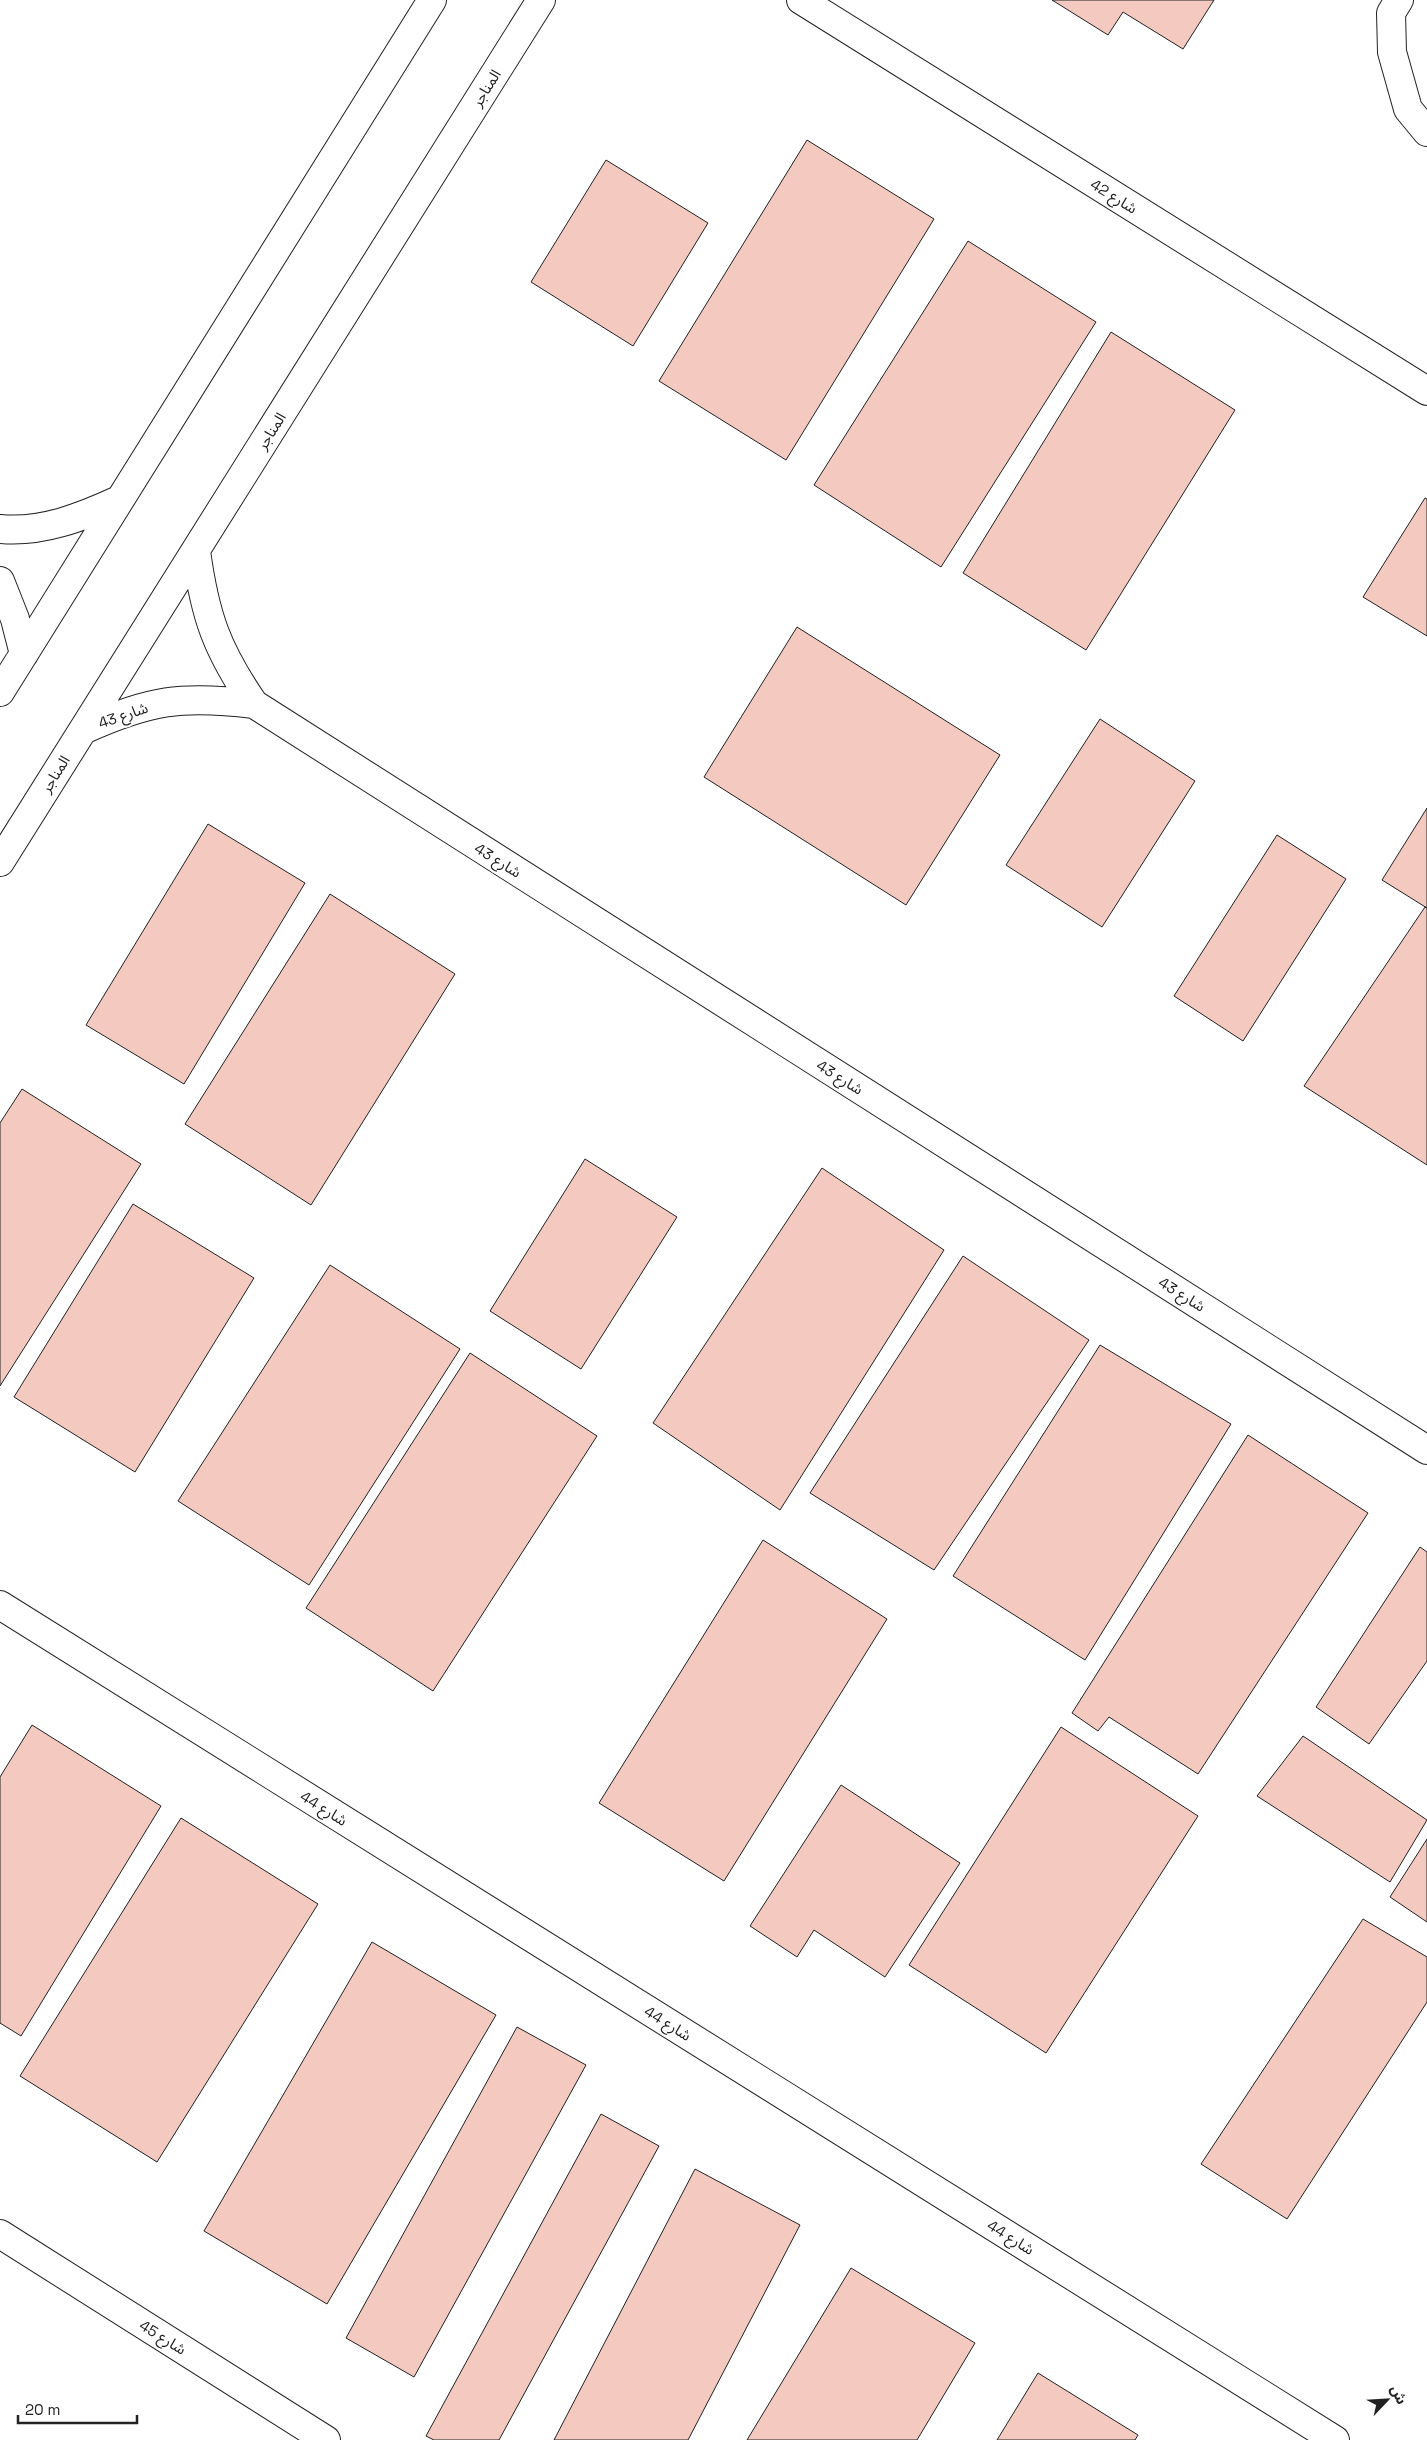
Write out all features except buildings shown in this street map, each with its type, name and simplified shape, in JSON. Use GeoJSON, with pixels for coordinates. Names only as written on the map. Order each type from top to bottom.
{"type":"FeatureCollection","features":[{"type":"Feature","properties":{"kind":"street"},"geometry":{"type":"LineString","coordinates":[[0,692],[432,0]]}},
{"type":"Feature","properties":{"kind":"street","name":"المناجر"},"geometry":{"type":"LineString","coordinates":[[0,862],[541,0]]}},
{"type":"Feature","properties":{"kind":"street","name":"شارع 42"},"geometry":{"type":"LineString","coordinates":[[801,0],[1427,392]]}},
{"type":"Feature","properties":{"kind":"street"},"geometry":{"type":"LineString","coordinates":[[1399,0],[1391,13],[1392,52],[1408,109],[1427,132]]}},
{"type":"Feature","properties":{"kind":"street"},"geometry":{"type":"LineString","coordinates":[[0,529],[44,527],[83,516],[119,500]]}},
{"type":"Feature","properties":{"kind":"street","name":"شارع 43"},"geometry":{"type":"LineString","coordinates":[[196,551],[201,592],[213,632],[230,670],[254,704],[1427,1450]]}},
{"type":"Feature","properties":{"kind":"street"},"geometry":{"type":"LineString","coordinates":[[0,581],[15,619],[24,654]]}},
{"type":"Feature","properties":{"kind":"street","name":"شارع 43"},"geometry":{"type":"LineString","coordinates":[[83,730],[124,711],[166,701],[209,699],[254,704]]}},
{"type":"Feature","properties":{"kind":"street","name":"شارع 44"},"geometry":{"type":"LineString","coordinates":[[0,1605],[1335,2440]]}},
{"type":"Feature","properties":{"kind":"street","name":"شارع 45"},"geometry":{"type":"LineString","coordinates":[[0,2234],[326,2440]]}}]}
